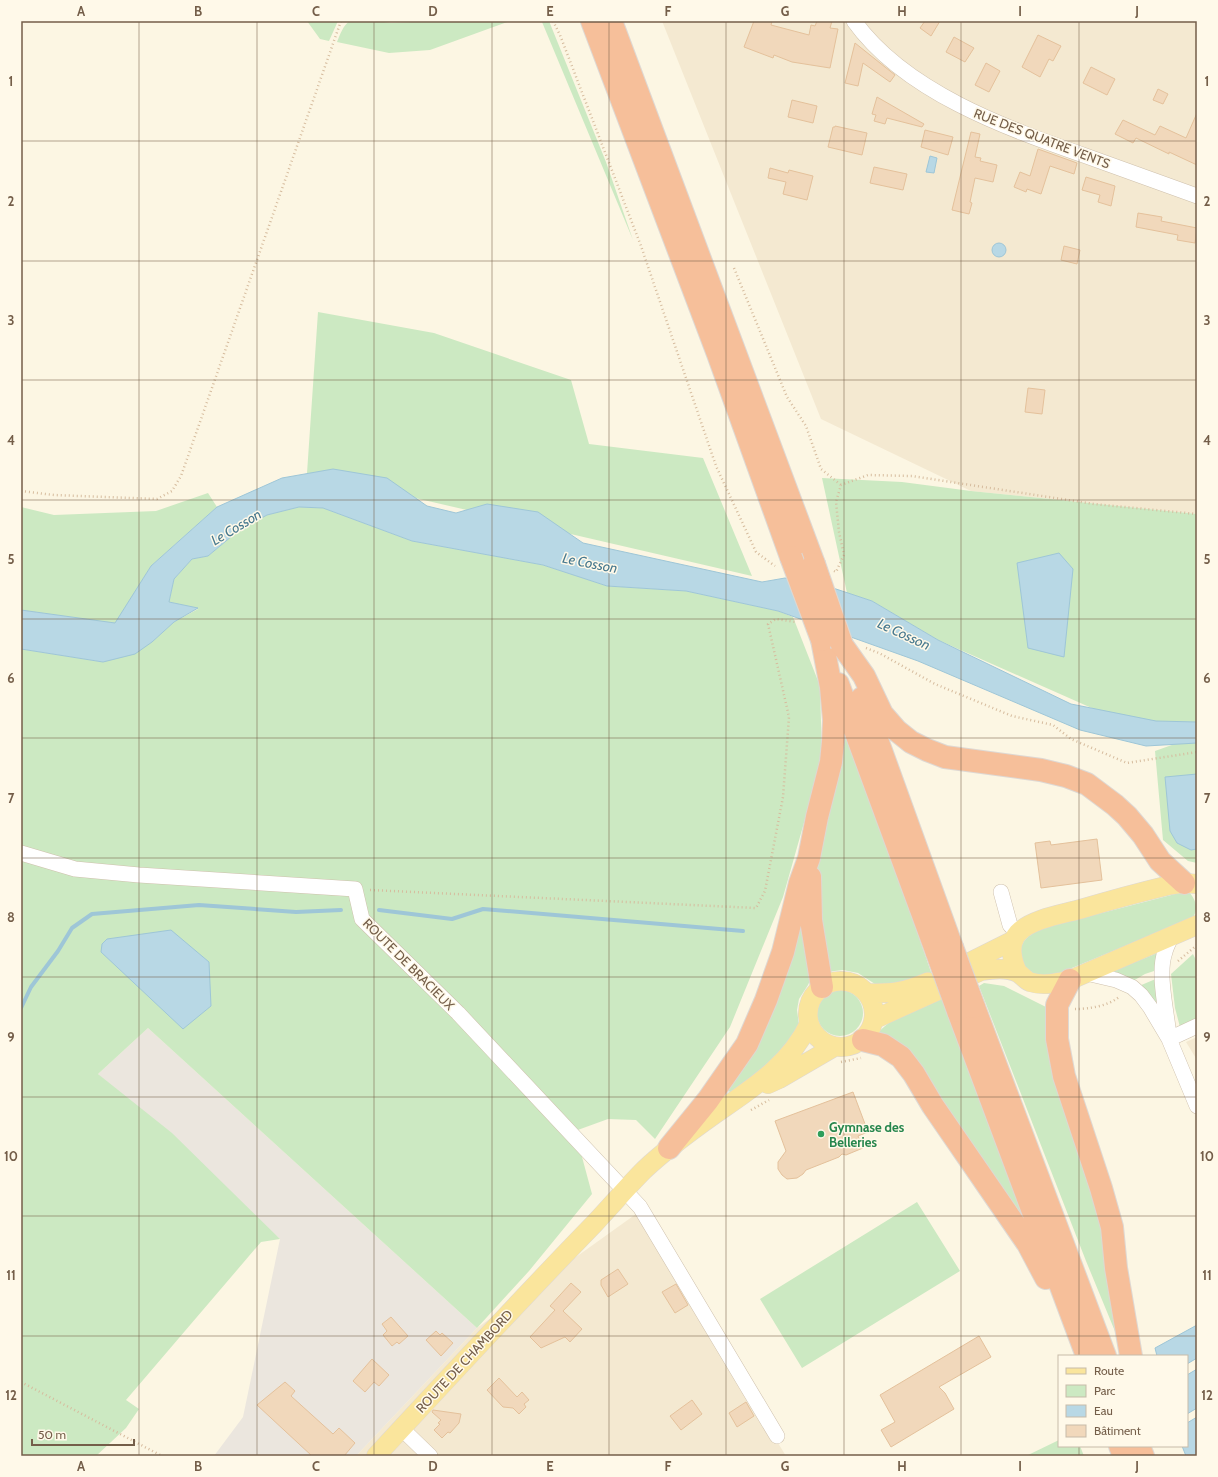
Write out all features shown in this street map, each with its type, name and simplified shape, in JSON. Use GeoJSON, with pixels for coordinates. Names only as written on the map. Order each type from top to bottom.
{"type":"FeatureCollection","features":[{"type":"Feature","properties":{"kind":"highway"},"geometry":{"type":"LineString","coordinates":[[592,21],[715,347],[783,562],[822,640],[944,950],[1087,1355]]}},
{"type":"Feature","properties":{"kind":"highway"},"geometry":{"type":"LineString","coordinates":[[614,26],[821,567],[842,645],[944,950]]}},
{"type":"Feature","properties":{"kind":"highway"},"geometry":{"type":"LineString","coordinates":[[669,1148],[708,1100],[747,1044],[766,1000],[783,952],[800,883],[809,858],[817,817],[831,762],[834,742],[831,687],[822,640]]}},
{"type":"Feature","properties":{"kind":"highway"},"geometry":{"type":"LineString","coordinates":[[842,645],[864,676],[882,714],[896,730],[912,742],[945,757],[1041,770],[1066,776],[1087,784],[1115,804],[1128,816],[1143,835],[1160,861],[1191,884]]}},
{"type":"Feature","properties":{"kind":"highway"},"geometry":{"type":"LineString","coordinates":[[809,858],[811,920],[822,987]]}},
{"type":"Feature","properties":{"kind":"highway"},"geometry":{"type":"LineString","coordinates":[[1078,977],[1057,1005],[1057,1039],[1064,1076],[1101,1188],[1112,1227],[1116,1268],[1132,1355]]}},
{"type":"Feature","properties":{"kind":"highway"},"geometry":{"type":"LineString","coordinates":[[966,1009],[1105,1355]]}},
{"type":"Feature","properties":{"kind":"highway"},"geometry":{"type":"LineString","coordinates":[[873,1043],[901,1057],[914,1074],[933,1106],[1028,1244],[1046,1279],[1073,1316]]}},
{"type":"Feature","properties":{"kind":"main road"},"geometry":{"type":"LineString","coordinates":[[867,992],[898,992],[912,989],[996,950],[1016,937],[1026,927],[1052,917],[1129,895],[1191,884]]}},
{"type":"Feature","properties":{"kind":"main road"},"geometry":{"type":"LineString","coordinates":[[1016,937],[1012,948],[1013,963],[1018,973],[1028,982],[1052,984],[1078,977],[1197,925]]}},
{"type":"Feature","properties":{"kind":"main road"},"geometry":{"type":"LineString","coordinates":[[875,1019],[981,970],[1007,969],[1018,973]]}},
{"type":"Feature","properties":{"kind":"main road"},"geometry":{"type":"LineString","coordinates":[[748,1092],[835,1055],[845,1048],[854,1045],[873,1043],[872,1027],[875,1019],[873,1005],[867,992],[850,982],[840,981],[822,987],[815,994],[810,1003],[808,1014],[809,1024],[818,1039],[826,1044],[835,1055]]}},
{"type":"Feature","properties":{"kind":"main road"},"geometry":{"type":"LineString","coordinates":[[748,1092],[788,1057],[802,1039],[809,1024]]}},
{"type":"Feature","properties":{"kind":"main road","name":"ROUTE DE CHAMBORD"},"geometry":{"type":"LineString","coordinates":[[376,1456],[480,1343],[616,1202],[644,1169],[669,1148],[748,1092]]}},
{"type":"Feature","properties":{"kind":"street","name":"RUE DES QUATRE VENTS"},"geometry":{"type":"LineString","coordinates":[[858,24],[877,49],[898,66],[928,86],[976,114],[1029,136],[1197,196]]}},
{"type":"Feature","properties":{"kind":"street"},"geometry":{"type":"LineString","coordinates":[[21,853],[76,869],[355,889]]}},
{"type":"Feature","properties":{"kind":"street","name":"ROUTE DE BRACIEUX"},"geometry":{"type":"LineString","coordinates":[[355,889],[362,919],[458,1013],[640,1207],[777,1436]]}},
{"type":"Feature","properties":{"kind":"street"},"geometry":{"type":"LineString","coordinates":[[1002,892],[1010,924],[1016,937]]}},
{"type":"Feature","properties":{"kind":"street"},"geometry":{"type":"LineString","coordinates":[[1169,1039],[1163,994],[1162,966],[1164,952],[1171,937]]}},
{"type":"Feature","properties":{"kind":"street"},"geometry":{"type":"LineString","coordinates":[[1078,977],[1103,976],[1132,987],[1150,1007],[1169,1039],[1197,1106]]}},
{"type":"Feature","properties":{"kind":"street"},"geometry":{"type":"LineString","coordinates":[[1169,1039],[1197,1026]]}},
{"type":"Feature","properties":{"kind":"street"},"geometry":{"type":"LineString","coordinates":[[401,1428],[430,1456]]}},
{"type":"Feature","properties":{"kind":"path"},"geometry":{"type":"LineString","coordinates":[[21,491],[54,495],[157,499],[172,491],[184,468],[341,21]]}},
{"type":"Feature","properties":{"kind":"path"},"geometry":{"type":"LineString","coordinates":[[553,21],[560,35],[641,246],[716,466],[756,552],[783,562]]}},
{"type":"Feature","properties":{"kind":"path"},"geometry":{"type":"LineString","coordinates":[[734,268],[787,397],[806,426],[821,469],[841,485]]}},
{"type":"Feature","properties":{"kind":"path"},"geometry":{"type":"LineString","coordinates":[[841,485],[868,475],[912,476],[1094,504],[1197,514]]}},
{"type":"Feature","properties":{"kind":"path"},"geometry":{"type":"LineString","coordinates":[[821,567],[836,572],[844,555],[839,532],[836,502],[841,485]]}},
{"type":"Feature","properties":{"kind":"path"},"geometry":{"type":"LineString","coordinates":[[355,889],[756,908],[765,891],[783,797],[789,717],[768,624],[776,619],[800,622]]}},
{"type":"Feature","properties":{"kind":"path"},"geometry":{"type":"LineString","coordinates":[[865,648],[879,653],[935,684],[1012,716],[1053,725],[1071,739],[1127,763],[1197,752]]}},
{"type":"Feature","properties":{"kind":"path"},"geometry":{"type":"LineString","coordinates":[[1162,972],[1168,970],[1197,944]]}},
{"type":"Feature","properties":{"kind":"path"},"geometry":{"type":"LineString","coordinates":[[1057,1005],[1072,1009],[1086,1009],[1102,1005],[1116,999],[1132,987]]}},
{"type":"Feature","properties":{"kind":"path"},"geometry":{"type":"LineString","coordinates":[[835,1055],[855,1060],[879,1053],[873,1043]]}},
{"type":"Feature","properties":{"kind":"path"},"geometry":{"type":"LineString","coordinates":[[747,1113],[774,1097]]}},
{"type":"Feature","properties":{"kind":"path"},"geometry":{"type":"LineString","coordinates":[[21,1382],[162,1456]]}},
{"type":"Feature","properties":{"kind":"shaded area"},"geometry":{"type":"Polygon","coordinates":[[[662,21],[1197,21],[1197,514],[971,491],[821,419],[662,21]]]}},
{"type":"Feature","properties":{"kind":"shaded area"},"geometry":{"type":"Polygon","coordinates":[[[148,1028],[477,1328],[356,1456],[214,1456],[243,1417],[280,1239],[98,1074],[148,1028]]]}},
{"type":"Feature","properties":{"kind":"shaded area"},"geometry":{"type":"Polygon","coordinates":[[[1197,1037],[1197,1060],[1186,1042],[1197,1037]]]}},
{"type":"Feature","properties":{"kind":"shaded area"},"geometry":{"type":"Polygon","coordinates":[[[636,1214],[786,1456],[356,1456],[477,1328],[636,1214]]]}},
{"type":"Feature","properties":{"kind":"green space"},"geometry":{"type":"Polygon","coordinates":[[[307,21],[338,21],[329,41],[320,39],[307,21]]]}},
{"type":"Feature","properties":{"kind":"green space"},"geometry":{"type":"Polygon","coordinates":[[[350,21],[376,21],[391,23],[434,21],[510,21],[430,50],[389,53],[337,42],[344,28],[350,21]]]}},
{"type":"Feature","properties":{"kind":"green space"},"geometry":{"type":"Polygon","coordinates":[[[538,21],[549,21],[606,162],[633,240],[542,22],[538,21]]]}},
{"type":"Feature","properties":{"kind":"green space"},"geometry":{"type":"Polygon","coordinates":[[[318,312],[434,333],[571,380],[589,444],[703,458],[752,576],[307,473],[318,312]]]}},
{"type":"Feature","properties":{"kind":"green space"},"geometry":{"type":"Polygon","coordinates":[[[822,478],[902,482],[971,491],[1197,514],[1197,722],[1121,721],[938,640],[872,601],[847,593],[822,478]]]}},
{"type":"Feature","properties":{"kind":"green space"},"geometry":{"type":"Polygon","coordinates":[[[208,493],[217,507],[151,566],[115,624],[21,610],[21,507],[54,515],[156,511],[208,493]]]}},
{"type":"Feature","properties":{"kind":"green space"},"geometry":{"type":"Polygon","coordinates":[[[299,507],[323,508],[412,541],[543,565],[607,586],[686,591],[778,611],[793,617],[820,686],[822,759],[783,897],[730,1027],[655,1139],[636,1120],[608,1119],[575,1131],[592,1194],[529,1271],[477,1328],[148,1028],[98,1074],[172,1133],[280,1239],[261,1242],[126,1400],[139,1409],[126,1428],[96,1456],[21,1456],[21,649],[103,662],[152,642],[174,622],[198,609],[169,602],[174,579],[192,559],[208,556],[238,531],[267,515],[299,507]]]}},
{"type":"Feature","properties":{"kind":"green space"},"geometry":{"type":"Polygon","coordinates":[[[842,714],[932,975],[899,987],[875,984],[858,973],[843,970],[826,972],[816,873],[819,840],[842,714]]]}},
{"type":"Feature","properties":{"kind":"green space"},"geometry":{"type":"Polygon","coordinates":[[[1197,736],[1197,863],[1188,861],[1163,840],[1155,751],[1197,736]]]}},
{"type":"Feature","properties":{"kind":"green space"},"geometry":{"type":"Polygon","coordinates":[[[1179,893],[1190,893],[1196,904],[1194,916],[1185,921],[1055,975],[1037,975],[1032,973],[1024,964],[1021,954],[1023,943],[1040,929],[1179,893]]]}},
{"type":"Feature","properties":{"kind":"green space"},"geometry":{"type":"Polygon","coordinates":[[[802,901],[813,974],[799,999],[797,1010],[799,1025],[787,1047],[732,1093],[723,1088],[802,901]]]}},
{"type":"Feature","properties":{"kind":"green space"},"geometry":{"type":"Polygon","coordinates":[[[1160,952],[1157,970],[1145,974],[1133,981],[1113,971],[1160,952]]]}},
{"type":"Feature","properties":{"kind":"green space"},"geometry":{"type":"Polygon","coordinates":[[[1193,954],[1197,962],[1197,1019],[1180,1027],[1175,1008],[1171,974],[1193,954]]]}},
{"type":"Feature","properties":{"kind":"green space"},"geometry":{"type":"Polygon","coordinates":[[[1158,978],[1161,1013],[1139,986],[1158,978]]]}},
{"type":"Feature","properties":{"kind":"green space"},"geometry":{"type":"Polygon","coordinates":[[[984,983],[1004,986],[1050,1009],[1106,1248],[1119,1341],[1086,1261],[979,986],[984,983]]]}},
{"type":"Feature","properties":{"kind":"green space"},"geometry":{"type":"Polygon","coordinates":[[[840,990],[853,994],[859,1000],[863,1013],[859,1026],[853,1032],[840,1036],[827,1032],[821,1026],[817,1013],[821,1000],[827,994],[840,990]]]}},
{"type":"Feature","properties":{"kind":"green space"},"geometry":{"type":"Polygon","coordinates":[[[941,997],[1036,1241],[876,1036],[896,1018],[941,997]]]}},
{"type":"Feature","properties":{"kind":"green space"},"geometry":{"type":"Polygon","coordinates":[[[917,1202],[960,1271],[802,1368],[760,1299],[917,1202]]]}},
{"type":"Feature","properties":{"kind":"green space"},"geometry":{"type":"Polygon","coordinates":[[[1058,1440],[1058,1447],[1080,1447],[1084,1456],[1026,1456],[1058,1440]]]}},
{"type":"Feature","properties":{"kind":"water"},"geometry":{"type":"Polygon","coordinates":[[[930,156],[937,158],[934,173],[926,172],[930,156]]]}},
{"type":"Feature","properties":{"kind":"water"},"geometry":{"type":"Polygon","coordinates":[[[996,243],[1002,243],[1006,247],[1006,253],[1002,257],[996,257],[992,253],[992,247],[996,243]]]}},
{"type":"Feature","properties":{"kind":"water","name":"Le Cosson"},"geometry":{"type":"Polygon","coordinates":[[[333,469],[387,478],[427,506],[456,513],[487,504],[538,512],[583,543],[762,582],[785,578],[836,589],[872,601],[938,640],[1071,704],[1156,721],[1197,722],[1197,743],[1146,746],[1080,730],[918,661],[778,611],[686,591],[607,586],[543,565],[412,541],[323,508],[299,507],[267,515],[238,531],[208,556],[192,559],[174,579],[169,602],[198,608],[174,622],[152,642],[135,654],[103,662],[21,649],[21,610],[115,623],[151,566],[217,507],[282,478],[333,469]]]}},
{"type":"Feature","properties":{"kind":"water"},"geometry":{"type":"Polygon","coordinates":[[[1059,553],[1073,569],[1064,657],[1028,648],[1017,563],[1059,553]]]}},
{"type":"Feature","properties":{"kind":"water"},"geometry":{"type":"Polygon","coordinates":[[[1197,774],[1197,849],[1191,850],[1177,843],[1170,831],[1165,777],[1197,774]]]}},
{"type":"Feature","properties":{"kind":"water"},"geometry":{"type":"Polygon","coordinates":[[[171,930],[209,962],[211,1006],[183,1029],[101,952],[102,944],[107,939],[171,930]]]}},
{"type":"Feature","properties":{"kind":"water"},"geometry":{"type":"Polygon","coordinates":[[[1197,1325],[1197,1358],[1188,1363],[1188,1355],[1157,1355],[1155,1348],[1197,1325]]]}},
{"type":"Feature","properties":{"kind":"water"},"geometry":{"type":"Polygon","coordinates":[[[1197,1369],[1197,1408],[1188,1413],[1188,1374],[1197,1369]]]}},
{"type":"Feature","properties":{"kind":"water"},"geometry":{"type":"Polygon","coordinates":[[[1197,1417],[1197,1456],[1186,1456],[1182,1447],[1188,1447],[1188,1422],[1197,1417]]]}},
{"type":"Feature","properties":{"kind":"building"},"geometry":{"type":"Polygon","coordinates":[[[754,21],[772,21],[771,25],[809,35],[811,25],[815,26],[817,21],[832,21],[830,28],[838,29],[830,68],[792,62],[774,55],[773,58],[744,47],[754,21]]]}},
{"type":"Feature","properties":{"kind":"building"},"geometry":{"type":"Polygon","coordinates":[[[925,21],[940,21],[931,36],[920,28],[925,21]]]}},
{"type":"Feature","properties":{"kind":"building"},"geometry":{"type":"Polygon","coordinates":[[[1038,35],[1061,46],[1053,61],[1049,59],[1040,77],[1022,67],[1038,35]]]}},
{"type":"Feature","properties":{"kind":"building"},"geometry":{"type":"Polygon","coordinates":[[[954,37],[974,48],[965,62],[946,52],[954,37]]]}},
{"type":"Feature","properties":{"kind":"building"},"geometry":{"type":"Polygon","coordinates":[[[855,43],[895,75],[890,82],[863,63],[858,86],[845,83],[855,43]]]}},
{"type":"Feature","properties":{"kind":"building"},"geometry":{"type":"Polygon","coordinates":[[[986,63],[1000,71],[989,92],[975,85],[986,63]]]}},
{"type":"Feature","properties":{"kind":"building"},"geometry":{"type":"Polygon","coordinates":[[[1091,67],[1115,79],[1107,95],[1083,83],[1091,67]]]}},
{"type":"Feature","properties":{"kind":"building"},"geometry":{"type":"Polygon","coordinates":[[[1158,89],[1168,94],[1163,104],[1153,100],[1158,89]]]}},
{"type":"Feature","properties":{"kind":"building"},"geometry":{"type":"Polygon","coordinates":[[[877,97],[924,124],[922,127],[887,118],[885,124],[874,121],[876,115],[872,114],[877,97]]]}},
{"type":"Feature","properties":{"kind":"building"},"geometry":{"type":"Polygon","coordinates":[[[792,100],[817,106],[813,123],[788,117],[792,100]]]}},
{"type":"Feature","properties":{"kind":"building"},"geometry":{"type":"Polygon","coordinates":[[[1197,113],[1197,165],[1169,152],[1169,154],[1136,138],[1133,143],[1115,134],[1123,120],[1155,135],[1160,126],[1186,138],[1197,113]]]}},
{"type":"Feature","properties":{"kind":"building"},"geometry":{"type":"Polygon","coordinates":[[[835,126],[867,133],[862,155],[828,147],[833,127],[835,126]]]}},
{"type":"Feature","properties":{"kind":"building"},"geometry":{"type":"Polygon","coordinates":[[[925,130],[953,137],[948,155],[921,147],[925,130]]]}},
{"type":"Feature","properties":{"kind":"building"},"geometry":{"type":"Polygon","coordinates":[[[971,132],[980,134],[975,157],[981,158],[980,161],[997,165],[993,182],[975,178],[969,214],[952,210],[971,132]]]}},
{"type":"Feature","properties":{"kind":"building"},"geometry":{"type":"Polygon","coordinates":[[[1038,149],[1077,163],[1074,174],[1050,166],[1041,194],[1027,189],[1026,192],[1014,187],[1020,172],[1030,176],[1038,149]]]}},
{"type":"Feature","properties":{"kind":"building"},"geometry":{"type":"Polygon","coordinates":[[[874,167],[907,174],[903,190],[870,183],[874,167]]]}},
{"type":"Feature","properties":{"kind":"building"},"geometry":{"type":"Polygon","coordinates":[[[770,168],[788,173],[789,170],[813,176],[807,200],[783,194],[786,182],[768,178],[770,168]]]}},
{"type":"Feature","properties":{"kind":"building"},"geometry":{"type":"Polygon","coordinates":[[[1086,177],[1115,186],[1111,206],[1098,202],[1100,195],[1082,190],[1086,177]]]}},
{"type":"Feature","properties":{"kind":"building"},"geometry":{"type":"Polygon","coordinates":[[[1138,213],[1162,217],[1161,221],[1197,228],[1195,243],[1177,240],[1178,235],[1136,227],[1138,213]]]}},
{"type":"Feature","properties":{"kind":"building"},"geometry":{"type":"Polygon","coordinates":[[[1064,246],[1080,250],[1077,264],[1061,260],[1064,246]]]}},
{"type":"Feature","properties":{"kind":"building"},"geometry":{"type":"Polygon","coordinates":[[[1028,388],[1045,390],[1042,414],[1025,412],[1028,388]]]}},
{"type":"Feature","properties":{"kind":"building"},"geometry":{"type":"Polygon","coordinates":[[[1097,839],[1102,880],[1041,888],[1035,843],[1050,841],[1051,845],[1097,839]]]}},
{"type":"Feature","properties":{"kind":"building","name":"Gymnase des Belleries"},"geometry":{"type":"Polygon","coordinates":[[[853,1092],[868,1132],[858,1136],[863,1148],[846,1155],[842,1154],[839,1157],[806,1170],[797,1178],[787,1179],[782,1175],[778,1169],[778,1162],[786,1151],[775,1121],[853,1092]]]}},
{"type":"Feature","properties":{"kind":"building"},"geometry":{"type":"Polygon","coordinates":[[[618,1269],[628,1284],[608,1297],[601,1285],[601,1280],[618,1269]]]}},
{"type":"Feature","properties":{"kind":"building"},"geometry":{"type":"Polygon","coordinates":[[[571,1283],[581,1292],[563,1311],[582,1329],[570,1342],[565,1337],[541,1348],[530,1337],[555,1310],[550,1306],[571,1283]]]}},
{"type":"Feature","properties":{"kind":"building"},"geometry":{"type":"Polygon","coordinates":[[[676,1284],[688,1305],[675,1313],[662,1292],[676,1284]]]}},
{"type":"Feature","properties":{"kind":"building"},"geometry":{"type":"Polygon","coordinates":[[[391,1317],[408,1336],[399,1344],[397,1342],[392,1346],[383,1335],[387,1331],[382,1324],[391,1317]]]}},
{"type":"Feature","properties":{"kind":"building"},"geometry":{"type":"Polygon","coordinates":[[[436,1331],[440,1335],[442,1333],[453,1343],[441,1356],[426,1340],[436,1331]]]}},
{"type":"Feature","properties":{"kind":"building"},"geometry":{"type":"Polygon","coordinates":[[[979,1336],[991,1357],[939,1387],[945,1393],[954,1409],[891,1447],[881,1430],[895,1422],[880,1395],[979,1336]]]}},
{"type":"Feature","properties":{"kind":"building"},"geometry":{"type":"Polygon","coordinates":[[[372,1359],[389,1375],[379,1386],[374,1382],[365,1392],[353,1381],[372,1359]]]}},
{"type":"Feature","properties":{"kind":"building"},"geometry":{"type":"Polygon","coordinates":[[[499,1378],[517,1397],[522,1392],[529,1400],[524,1404],[526,1407],[519,1414],[513,1408],[503,1407],[487,1390],[499,1378]]]}},
{"type":"Feature","properties":{"kind":"building"},"geometry":{"type":"Polygon","coordinates":[[[285,1382],[295,1391],[291,1396],[333,1434],[339,1428],[355,1443],[344,1456],[312,1456],[257,1405],[285,1382]]]}},
{"type":"Feature","properties":{"kind":"building"},"geometry":{"type":"Polygon","coordinates":[[[692,1400],[702,1414],[681,1430],[670,1416],[692,1400]]]}},
{"type":"Feature","properties":{"kind":"building"},"geometry":{"type":"Polygon","coordinates":[[[746,1402],[754,1416],[737,1427],[729,1413],[746,1402]]]}},
{"type":"Feature","properties":{"kind":"building"},"geometry":{"type":"Polygon","coordinates":[[[433,1410],[461,1414],[459,1423],[450,1433],[448,1432],[442,1438],[434,1430],[440,1424],[438,1423],[441,1420],[432,1412],[433,1410]]]}},
{"type":"Feature","properties":{"kind":"waterway"},"geometry":{"type":"LineString","coordinates":[[21,1008],[31,987],[58,951],[72,928],[92,914],[199,905],[296,912],[341,910]]}},
{"type":"Feature","properties":{"kind":"waterway"},"geometry":{"type":"LineString","coordinates":[[379,910],[452,919],[483,909],[743,931]]}},
{"type":"Feature","properties":{"kind":"place","name":"Gymnase des Belleries"},"geometry":{"type":"Point","coordinates":[821,1134]}}]}
